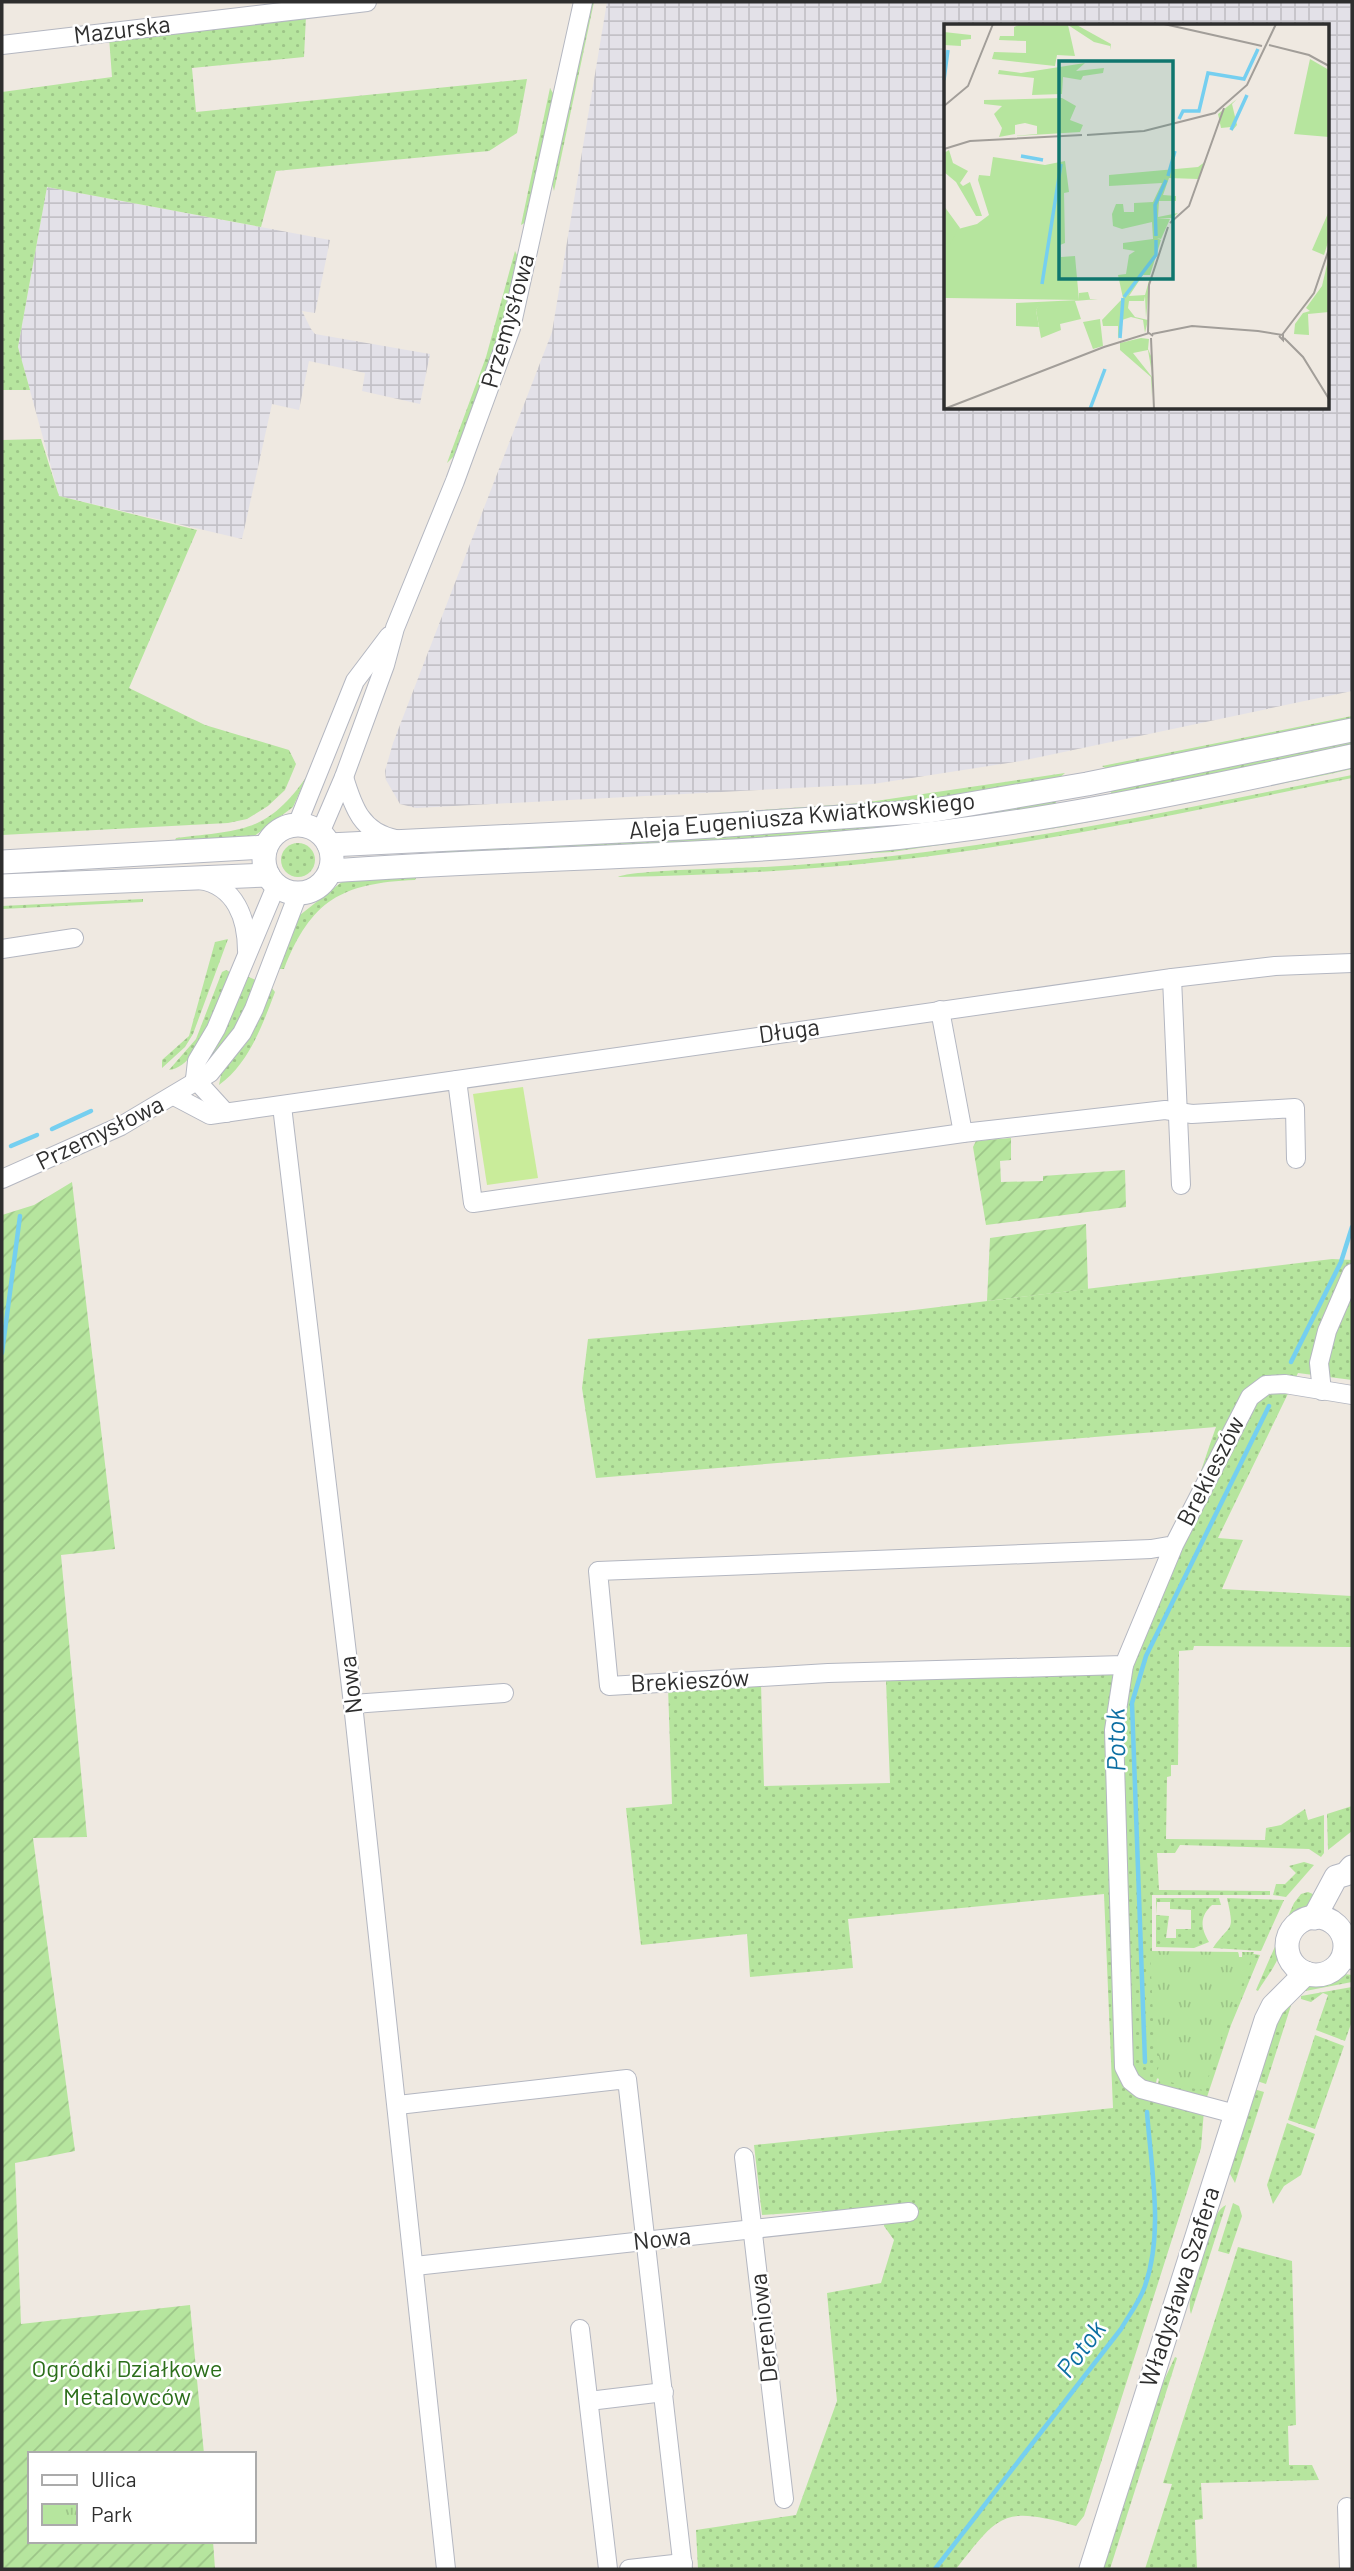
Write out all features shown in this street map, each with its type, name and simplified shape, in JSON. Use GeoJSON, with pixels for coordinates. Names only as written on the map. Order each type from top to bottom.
{"type":"FeatureCollection","features":[{"type":"Feature","properties":{"kind":"street","name":"Mazurska"},"geometry":{"type":"LineString","coordinates":[[2,44],[367,2]]}},
{"type":"Feature","properties":{"kind":"street","name":"Przemysłowa"},"geometry":{"type":"LineString","coordinates":[[324,839],[385,665],[395,628],[455,481],[511,328],[583,2]]}},
{"type":"Feature","properties":{"kind":"street","name":"Przemysłowa"},"geometry":{"type":"LineString","coordinates":[[297,825],[355,681],[395,628]]}},
{"type":"Feature","properties":{"kind":"street","name":"Aleja Eugeniusza Kwiatkowskiego"},"geometry":{"type":"LineString","coordinates":[[324,839],[410,841],[683,828],[929,811],[1087,784],[1352,730]]}},
{"type":"Feature","properties":{"kind":"street","name":"Aleja Eugeniusza Kwiatkowskiego"},"geometry":{"type":"LineString","coordinates":[[330,871],[863,841],[991,826],[1352,756]]}},
{"type":"Feature","properties":{"kind":"street"},"geometry":{"type":"LineString","coordinates":[[344,777],[355,810],[364,823],[375,832],[410,841]]}},
{"type":"Feature","properties":{"kind":"street"},"geometry":{"type":"LineString","coordinates":[[1087,784],[1091,808]]}},
{"type":"Feature","properties":{"kind":"street"},"geometry":{"type":"LineString","coordinates":[[2,886],[190,878],[272,881],[298,894],[318,887],[330,871],[324,839],[297,825],[278,832],[266,847],[264,857],[272,881],[259,930],[247,951],[216,1029],[197,1061],[195,1079],[226,1113]]}},
{"type":"Feature","properties":{"kind":"street"},"geometry":{"type":"LineString","coordinates":[[2,862],[266,847]]}},
{"type":"Feature","properties":{"kind":"street"},"geometry":{"type":"LineString","coordinates":[[190,878],[209,881],[235,901],[247,929],[247,951]]}},
{"type":"Feature","properties":{"kind":"street","name":"Przemysłowa"},"geometry":{"type":"LineString","coordinates":[[2,1179],[121,1126],[174,1096],[195,1079],[210,1073],[242,1033],[298,894]]}},
{"type":"Feature","properties":{"kind":"street"},"geometry":{"type":"LineString","coordinates":[[2,949],[74,938]]}},
{"type":"Feature","properties":{"kind":"street","name":"Długa"},"geometry":{"type":"LineString","coordinates":[[174,1096],[210,1115],[1172,978],[1326,962],[1352,963]]}},
{"type":"Feature","properties":{"kind":"street"},"geometry":{"type":"LineString","coordinates":[[1172,978],[1180,1111],[1181,1185]]}},
{"type":"Feature","properties":{"kind":"street"},"geometry":{"type":"LineString","coordinates":[[940,1010],[963,1133]]}},
{"type":"Feature","properties":{"kind":"street"},"geometry":{"type":"LineString","coordinates":[[457,1080],[472,1203],[963,1133],[1113,1115],[1180,1111],[1192,1114],[1295,1108],[1296,1159]]}},
{"type":"Feature","properties":{"kind":"street","name":"Nowa"},"geometry":{"type":"LineString","coordinates":[[282,1105],[398,2105],[446,2569]]}},
{"type":"Feature","properties":{"kind":"street"},"geometry":{"type":"LineString","coordinates":[[1352,1273],[1327,1331],[1319,1363],[1317,1390],[1352,1395]]}},
{"type":"Feature","properties":{"kind":"street","name":"Brekieszów"},"geometry":{"type":"LineString","coordinates":[[1174,1545],[1152,1549],[598,1571],[609,1686],[828,1674],[1124,1665],[1174,1545],[1250,1398],[1266,1385],[1285,1384],[1317,1390]]}},
{"type":"Feature","properties":{"kind":"street"},"geometry":{"type":"LineString","coordinates":[[1124,1665],[1114,1730],[1124,2067],[1130,2081],[1141,2089],[1235,2113]]}},
{"type":"Feature","properties":{"kind":"street"},"geometry":{"type":"LineString","coordinates":[[353,1704],[504,1693]]}},
{"type":"Feature","properties":{"kind":"street"},"geometry":{"type":"LineString","coordinates":[[1314,1917],[1336,1877],[1349,1870],[1349,1884],[1338,1908],[1336,1926],[1344,1940],[1348,1957],[1324,1974],[1306,1973],[1292,1963],[1287,1946],[1292,1930],[1314,1917],[1336,1926]]}},
{"type":"Feature","properties":{"kind":"street","name":"Władysława Szafera"},"geometry":{"type":"LineString","coordinates":[[1091,2569],[1235,2113],[1273,2006],[1273,1995],[1289,1955]]}},
{"type":"Feature","properties":{"kind":"street","name":"Władysława Szafera"},"geometry":{"type":"LineString","coordinates":[[1273,2006],[1306,1973]]}},
{"type":"Feature","properties":{"kind":"street"},"geometry":{"type":"LineString","coordinates":[[398,2105],[627,2079],[683,2566],[629,2569]]}},
{"type":"Feature","properties":{"kind":"street","name":"Dereniowa"},"geometry":{"type":"LineString","coordinates":[[744,2157],[784,2499]]}},
{"type":"Feature","properties":{"kind":"street","name":"Nowa"},"geometry":{"type":"LineString","coordinates":[[415,2266],[909,2212]]}},
{"type":"Feature","properties":{"kind":"street"},"geometry":{"type":"LineString","coordinates":[[580,2329],[608,2569]]}},
{"type":"Feature","properties":{"kind":"street"},"geometry":{"type":"LineString","coordinates":[[589,2401],[664,2392]]}},
{"type":"Feature","properties":{"kind":"street"},"geometry":{"type":"LineString","coordinates":[[1347,2507],[1349,2569]]}},
{"type":"Feature","properties":{"kind":"shaded area"},"geometry":{"type":"Polygon","coordinates":[[[607,2],[1352,2],[1352,691],[1021,761],[873,784],[416,808],[400,804],[386,780],[385,771],[393,743],[552,332],[607,2]]]}},
{"type":"Feature","properties":{"kind":"shaded area"},"geometry":{"type":"Polygon","coordinates":[[[47,187],[330,240],[315,313],[302,311],[311,329],[315,334],[430,354],[420,404],[362,391],[365,373],[309,361],[299,410],[272,404],[242,539],[59,496],[18,347],[47,187]]]}},
{"type":"Feature","properties":{"kind":"green space"},"geometry":{"type":"Polygon","coordinates":[[[594,2],[554,191],[552,183],[594,2]]]}},
{"type":"Feature","properties":{"kind":"green space"},"geometry":{"type":"Polygon","coordinates":[[[306,16],[304,57],[192,68],[196,112],[527,79],[517,133],[489,151],[276,171],[261,227],[47,187],[18,347],[30,390],[2,390],[2,92],[112,77],[109,37],[306,16]]]}},
{"type":"Feature","properties":{"kind":"green space"},"geometry":{"type":"Polygon","coordinates":[[[550,88],[554,95],[526,222],[521,225],[550,88]]]}},
{"type":"Feature","properties":{"kind":"green space"},"geometry":{"type":"Polygon","coordinates":[[[515,251],[519,259],[504,322],[456,454],[447,463],[486,357],[515,251]]]}},
{"type":"Feature","properties":{"kind":"green space"},"geometry":{"type":"Polygon","coordinates":[[[41,439],[59,496],[197,530],[129,688],[205,725],[289,750],[296,764],[285,790],[268,806],[247,819],[228,823],[2,835],[2,440],[41,439]]]}},
{"type":"Feature","properties":{"kind":"green space"},"geometry":{"type":"Polygon","coordinates":[[[1352,716],[1352,722],[1107,769],[1102,766],[1352,716]]]}},
{"type":"Feature","properties":{"kind":"green space"},"geometry":{"type":"Polygon","coordinates":[[[1352,739],[1352,747],[1113,795],[1110,791],[1111,788],[1352,739]]]}},
{"type":"Feature","properties":{"kind":"green space"},"geometry":{"type":"Polygon","coordinates":[[[1352,764],[1352,769],[1330,774],[1063,827],[892,852],[575,870],[1352,764]]]}},
{"type":"Feature","properties":{"kind":"green space"},"geometry":{"type":"Polygon","coordinates":[[[1065,773],[1058,779],[923,802],[703,814],[862,803],[1065,773]]]}},
{"type":"Feature","properties":{"kind":"green space"},"geometry":{"type":"Polygon","coordinates":[[[1352,775],[1352,778],[1150,819],[946,854],[783,870],[618,877],[664,871],[839,861],[987,843],[1060,832],[1352,775]]]}},
{"type":"Feature","properties":{"kind":"green space"},"geometry":{"type":"Polygon","coordinates":[[[307,776],[293,807],[249,840],[173,845],[176,838],[235,830],[265,819],[293,795],[307,776]]]}},
{"type":"Feature","properties":{"kind":"green space"},"geometry":{"type":"Polygon","coordinates":[[[1056,800],[1056,804],[892,830],[436,857],[436,848],[1056,800]]]}},
{"type":"Feature","properties":{"kind":"green space"},"geometry":{"type":"Polygon","coordinates":[[[298,843],[310,848],[315,860],[310,872],[298,877],[286,872],[281,860],[286,848],[298,843]]]}},
{"type":"Feature","properties":{"kind":"green space"},"geometry":{"type":"Polygon","coordinates":[[[418,874],[415,880],[368,885],[332,900],[318,911],[306,926],[284,969],[278,969],[300,915],[343,881],[418,874]]]}},
{"type":"Feature","properties":{"kind":"green space"},"geometry":{"type":"Polygon","coordinates":[[[143,899],[143,902],[2,909],[2,906],[143,899]]]}},
{"type":"Feature","properties":{"kind":"green space"},"geometry":{"type":"Polygon","coordinates":[[[228,939],[193,1034],[185,1047],[162,1068],[162,1060],[189,1036],[215,942],[228,939]]]}},
{"type":"Feature","properties":{"kind":"green space"},"geometry":{"type":"Polygon","coordinates":[[[222,972],[230,972],[199,1044],[180,1066],[169,1070],[196,1039],[222,972]]]}},
{"type":"Feature","properties":{"kind":"green space"},"geometry":{"type":"Polygon","coordinates":[[[246,976],[256,980],[241,1016],[221,1048],[203,1067],[246,976]]]}},
{"type":"Feature","properties":{"kind":"green space"},"geometry":{"type":"Polygon","coordinates":[[[271,987],[275,992],[253,1043],[239,1066],[219,1085],[222,1070],[245,1045],[271,987]]]}},
{"type":"Feature","properties":{"kind":"green space"},"geometry":{"type":"Polygon","coordinates":[[[523,1087],[538,1178],[487,1185],[473,1094],[523,1087]]]}},
{"type":"Feature","properties":{"kind":"green space"},"geometry":{"type":"Polygon","coordinates":[[[1011,1138],[1011,1160],[1000,1161],[1001,1182],[1043,1181],[1043,1176],[1125,1170],[1126,1207],[986,1225],[973,1147],[976,1141],[1011,1138]]]}},
{"type":"Feature","properties":{"kind":"green space","name":"Ogródki Działkowe Metalowców"},"geometry":{"type":"Polygon","coordinates":[[[72,1182],[115,1549],[61,1555],[87,1837],[33,1838],[75,2151],[15,2163],[21,2324],[190,2305],[204,2452],[28,2452],[28,2543],[213,2543],[215,2569],[2,2569],[2,1215],[34,1205],[72,1182]]]}},
{"type":"Feature","properties":{"kind":"green space"},"geometry":{"type":"Polygon","coordinates":[[[1086,1224],[1088,1289],[987,1301],[990,1238],[1086,1224]]]}},
{"type":"Feature","properties":{"kind":"green space"},"geometry":{"type":"Polygon","coordinates":[[[1332,1259],[1352,1260],[1352,1380],[1298,1373],[1218,1538],[1243,1540],[1222,1589],[1352,1596],[1352,1647],[1194,1646],[1193,1650],[1179,1651],[1178,1765],[1171,1765],[1171,1776],[1167,1777],[1166,1839],[1265,1840],[1266,1828],[1281,1825],[1305,1809],[1308,1820],[1324,1815],[1324,1853],[1321,1857],[1309,1849],[1180,1845],[1175,1853],[1157,1853],[1159,1890],[1270,1891],[1270,1895],[1152,1895],[1152,1951],[1161,2060],[1152,2101],[1204,2110],[1201,2148],[1084,2516],[1076,2526],[1033,2516],[1005,2519],[983,2536],[956,2569],[698,2569],[696,2530],[796,2515],[837,2401],[827,2293],[881,2283],[894,2240],[884,2226],[883,2209],[823,2216],[822,2211],[762,2215],[754,2145],[1113,2108],[1104,1894],[848,1919],[853,1968],[750,1977],[747,1934],[641,1945],[626,1808],[672,1804],[668,1687],[761,1684],[764,1786],[890,1783],[886,1680],[1022,1675],[1109,1668],[1143,1619],[1158,1588],[1216,1427],[596,1478],[582,1388],[588,1339],[898,1312],[1332,1259]]]}},
{"type":"Feature","properties":{"kind":"green space"},"geometry":{"type":"Polygon","coordinates":[[[1352,1806],[1352,1831],[1328,1850],[1327,1814],[1352,1806]]]}},
{"type":"Feature","properties":{"kind":"green space"},"geometry":{"type":"Polygon","coordinates":[[[1304,1862],[1314,1865],[1286,1897],[1273,1895],[1276,1884],[1285,1884],[1296,1873],[1289,1866],[1304,1862]]]}},
{"type":"Feature","properties":{"kind":"green space"},"geometry":{"type":"Polygon","coordinates":[[[1308,1892],[1320,1897],[1287,1925],[1276,1962],[1258,1991],[1256,1990],[1294,1903],[1301,1894],[1308,1892]]]}},
{"type":"Feature","properties":{"kind":"green space"},"geometry":{"type":"Polygon","coordinates":[[[1156,1898],[1219,1898],[1221,1905],[1212,1905],[1203,1918],[1204,1931],[1209,1942],[1194,1948],[1156,1947],[1156,1898]],[[1157,1902],[1156,1915],[1169,1916],[1166,1938],[1176,1938],[1176,1929],[1191,1929],[1191,1910],[1170,1909],[1170,1902],[1157,1902]]]}},
{"type":"Feature","properties":{"kind":"green space"},"geometry":{"type":"Polygon","coordinates":[[[1227,1898],[1284,1900],[1261,1951],[1213,1948],[1230,1927],[1227,1898]]]}},
{"type":"Feature","properties":{"kind":"green space"},"geometry":{"type":"Polygon","coordinates":[[[1150,1951],[1238,1952],[1239,1957],[1242,1957],[1242,1952],[1254,1952],[1203,2091],[1156,2078],[1160,2060],[1154,2035],[1150,1951]]]}},
{"type":"Feature","properties":{"kind":"green space"},"geometry":{"type":"Polygon","coordinates":[[[1238,1952],[1239,1957],[1242,1957],[1242,1952],[1260,1955],[1231,2025],[1207,2097],[1158,2084],[1160,2073],[1218,1954],[1238,1952]]]}},
{"type":"Feature","properties":{"kind":"green space"},"geometry":{"type":"Polygon","coordinates":[[[1344,1974],[1352,1975],[1352,1982],[1295,1993],[1266,2084],[1257,2081],[1273,2029],[1285,2003],[1293,1993],[1311,1982],[1344,1974]]]}},
{"type":"Feature","properties":{"kind":"green space"},"geometry":{"type":"Polygon","coordinates":[[[1352,1987],[1352,2021],[1345,2041],[1316,2030],[1328,1995],[1323,1993],[1311,2002],[1301,1999],[1301,1996],[1352,1987]]]}},
{"type":"Feature","properties":{"kind":"green space"},"geometry":{"type":"Polygon","coordinates":[[[1315,2035],[1344,2046],[1315,2129],[1288,2120],[1315,2035]]]}},
{"type":"Feature","properties":{"kind":"green space"},"geometry":{"type":"Polygon","coordinates":[[[1254,2089],[1264,2092],[1235,2183],[1229,2172],[1254,2089]]]}},
{"type":"Feature","properties":{"kind":"green space"},"geometry":{"type":"Polygon","coordinates":[[[1287,2123],[1315,2134],[1301,2175],[1284,2186],[1273,2204],[1267,2185],[1287,2123]]]}},
{"type":"Feature","properties":{"kind":"green space"},"geometry":{"type":"Polygon","coordinates":[[[1233,2203],[1239,2206],[1242,2216],[1229,2254],[1218,2251],[1233,2203]]]}},
{"type":"Feature","properties":{"kind":"green space"},"geometry":{"type":"Polygon","coordinates":[[[1226,2205],[1191,2314],[1191,2291],[1199,2256],[1212,2223],[1226,2205]]]}},
{"type":"Feature","properties":{"kind":"green space"},"geometry":{"type":"Polygon","coordinates":[[[1238,2247],[1292,2261],[1296,2425],[1288,2426],[1289,2465],[1312,2465],[1319,2480],[1201,2483],[1203,2519],[1195,2520],[1197,2569],[1145,2569],[1172,2484],[1163,2483],[1238,2247]]]}},
{"type":"Feature","properties":{"kind":"green space"},"geometry":{"type":"Polygon","coordinates":[[[1175,2357],[1177,2358],[1110,2569],[1100,2569],[1153,2404],[1175,2357]]]}},
{"type":"Feature","properties":{"kind":"waterway"},"geometry":{"type":"LineString","coordinates":[[52,1129],[91,1111]]}},
{"type":"Feature","properties":{"kind":"waterway"},"geometry":{"type":"LineString","coordinates":[[11,1146],[37,1135]]}},
{"type":"Feature","properties":{"kind":"waterway"},"geometry":{"type":"LineString","coordinates":[[2,1353],[20,1216]]}},
{"type":"Feature","properties":{"kind":"waterway","name":"Potok"},"geometry":{"type":"LineString","coordinates":[[1291,1362],[1341,1262],[1352,1227]]}},
{"type":"Feature","properties":{"kind":"waterway","name":"Potok"},"geometry":{"type":"LineString","coordinates":[[1145,2062],[1132,1703],[1146,1656],[1269,1406]]}},
{"type":"Feature","properties":{"kind":"waterway","name":"Potok"},"geometry":{"type":"LineString","coordinates":[[935,2569],[1121,2329],[1143,2292],[1151,2265],[1155,2222],[1147,2112]]}}]}
